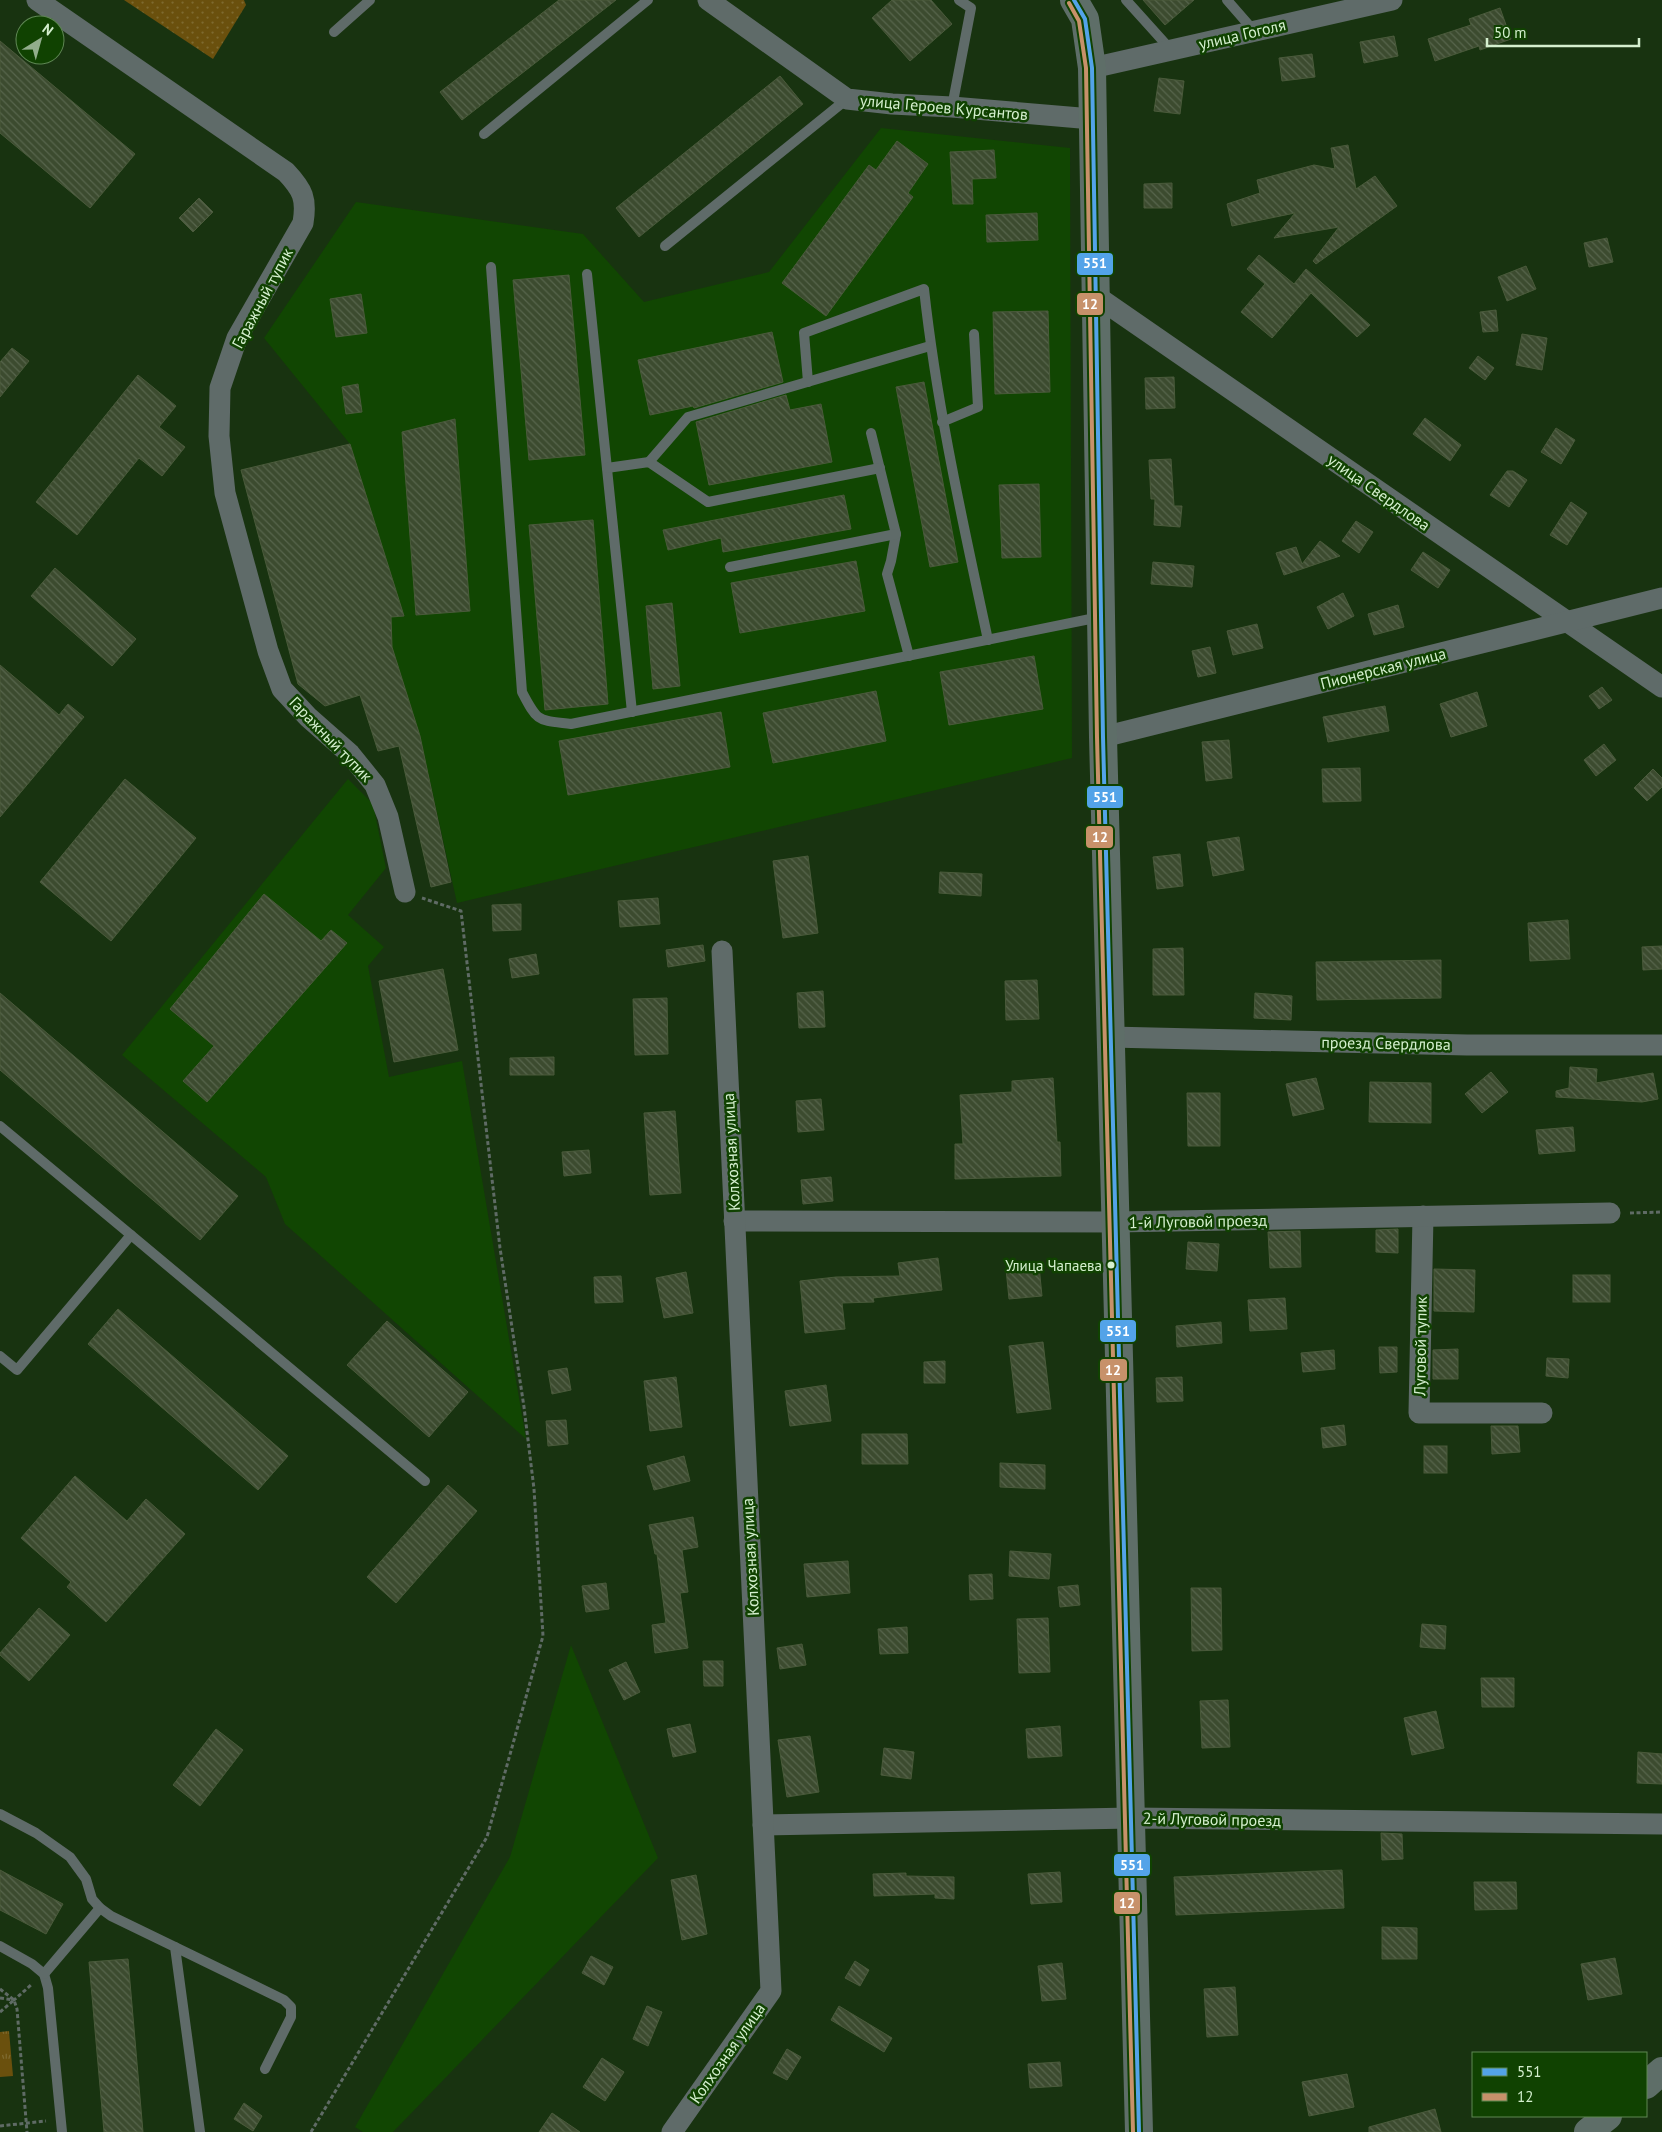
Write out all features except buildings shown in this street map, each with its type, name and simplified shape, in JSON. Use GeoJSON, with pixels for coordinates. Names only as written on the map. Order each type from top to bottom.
{"type":"FeatureCollection","features":[{"type":"Feature","properties":{"kind":"street","name":"Гаражный тупик"},"geometry":{"type":"LineString","coordinates":[[37,0],[286,172],[296,183],[303,195],[306,207],[303,223],[237,338],[220,388],[219,436],[226,493],[268,651],[282,689],[308,717],[350,754],[375,785],[388,817],[405,892]]}},
{"type":"Feature","properties":{"kind":"street","name":"улица Героев Курсантов"},"geometry":{"type":"LineString","coordinates":[[708,0],[846,99],[1092,119]]}},
{"type":"Feature","properties":{"kind":"street"},"geometry":{"type":"LineString","coordinates":[[1074,0],[1085,19],[1092,68],[1103,737],[1139,2132]]}},
{"type":"Feature","properties":{"kind":"street","name":"улица Гоголя"},"geometry":{"type":"LineString","coordinates":[[1092,68],[1392,0]]}},
{"type":"Feature","properties":{"kind":"street","name":"улица Свердлова"},"geometry":{"type":"LineString","coordinates":[[1096,296],[1662,687]]}},
{"type":"Feature","properties":{"kind":"street","name":"Пионерская улица"},"geometry":{"type":"LineString","coordinates":[[1103,737],[1569,623],[1662,598]]}},
{"type":"Feature","properties":{"kind":"street","name":"Колхозная улица"},"geometry":{"type":"LineString","coordinates":[[672,2132],[771,1991],[722,951]]}},
{"type":"Feature","properties":{"kind":"street","name":"проезд Свердлова"},"geometry":{"type":"LineString","coordinates":[[1110,1037],[1457,1045],[1662,1045]]}},
{"type":"Feature","properties":{"kind":"street","name":"1-й Луговой проезд"},"geometry":{"type":"LineString","coordinates":[[734,1221],[1116,1222],[1610,1213]]}},
{"type":"Feature","properties":{"kind":"street","name":"Луговой тупик"},"geometry":{"type":"LineString","coordinates":[[1423,1216],[1419,1412],[1542,1413]]}},
{"type":"Feature","properties":{"kind":"street","name":"2-й Луговой проезд"},"geometry":{"type":"LineString","coordinates":[[763,1825],[1131,1818],[1662,1824]]}},
{"type":"Feature","properties":{"kind":"street"},"geometry":{"type":"LineString","coordinates":[[1647,2084],[1662,2071]]}},
{"type":"Feature","properties":{"kind":"street"},"geometry":{"type":"LineString","coordinates":[[1588,2132],[1607,2117]]}},
{"type":"Feature","properties":{"kind":"lane"},"geometry":{"type":"LineString","coordinates":[[334,32],[370,0]]}},
{"type":"Feature","properties":{"kind":"lane"},"geometry":{"type":"LineString","coordinates":[[484,134],[648,0]]}},
{"type":"Feature","properties":{"kind":"lane"},"geometry":{"type":"LineString","coordinates":[[952,107],[971,8],[959,0]]}},
{"type":"Feature","properties":{"kind":"lane"},"geometry":{"type":"LineString","coordinates":[[1126,0],[1172,50]]}},
{"type":"Feature","properties":{"kind":"lane"},"geometry":{"type":"LineString","coordinates":[[1227,0],[1254,32]]}},
{"type":"Feature","properties":{"kind":"lane"},"geometry":{"type":"LineString","coordinates":[[665,246],[846,99]]}},
{"type":"Feature","properties":{"kind":"lane"},"geometry":{"type":"LineString","coordinates":[[491,267],[522,692],[532,712],[542,721],[571,724],[1101,617]]}},
{"type":"Feature","properties":{"kind":"lane"},"geometry":{"type":"LineString","coordinates":[[587,274],[632,712]]}},
{"type":"Feature","properties":{"kind":"lane"},"geometry":{"type":"LineString","coordinates":[[808,382],[804,334],[924,289],[930,346],[942,422],[988,640]]}},
{"type":"Feature","properties":{"kind":"lane"},"geometry":{"type":"LineString","coordinates":[[942,422],[978,407],[974,334]]}},
{"type":"Feature","properties":{"kind":"lane"},"geometry":{"type":"LineString","coordinates":[[607,468],[649,462],[688,417],[930,346]]}},
{"type":"Feature","properties":{"kind":"lane"},"geometry":{"type":"LineString","coordinates":[[871,433],[896,534],[892,560],[887,574],[909,656]]}},
{"type":"Feature","properties":{"kind":"lane"},"geometry":{"type":"LineString","coordinates":[[649,462],[708,502],[880,468]]}},
{"type":"Feature","properties":{"kind":"lane"},"geometry":{"type":"LineString","coordinates":[[730,567],[896,534]]}},
{"type":"Feature","properties":{"kind":"lane"},"geometry":{"type":"LineString","coordinates":[[0,1126],[425,1481]]}},
{"type":"Feature","properties":{"kind":"lane"},"geometry":{"type":"LineString","coordinates":[[0,1356],[18,1370],[131,1235]]}},
{"type":"Feature","properties":{"kind":"lane"},"geometry":{"type":"LineString","coordinates":[[0,1814],[36,1832],[70,1857],[86,1880],[92,1899],[111,1916],[284,2000],[291,2007],[291,2017],[264,2069]]}},
{"type":"Feature","properties":{"kind":"lane"},"geometry":{"type":"LineString","coordinates":[[44,1974],[100,1908]]}},
{"type":"Feature","properties":{"kind":"lane"},"geometry":{"type":"LineString","coordinates":[[0,1946],[32,1964],[44,1974],[48,1988],[62,2132]]}},
{"type":"Feature","properties":{"kind":"lane"},"geometry":{"type":"LineString","coordinates":[[175,1947],[200,2132]]}},
{"type":"Feature","properties":{"kind":"path"},"geometry":{"type":"LineString","coordinates":[[311,2132],[486,1837],[543,1636],[533,1480],[500,1248],[461,911],[405,892]]}},
{"type":"Feature","properties":{"kind":"path"},"geometry":{"type":"LineString","coordinates":[[1610,1213],[1662,1212]]}},
{"type":"Feature","properties":{"kind":"path"},"geometry":{"type":"LineString","coordinates":[[0,2012],[44,1974]]}},
{"type":"Feature","properties":{"kind":"path"},"geometry":{"type":"LineString","coordinates":[[0,1989],[14,2000],[17,2010],[28,2132]]}},
{"type":"Feature","properties":{"kind":"path"},"geometry":{"type":"LineString","coordinates":[[0,1998],[14,2000]]}},
{"type":"Feature","properties":{"kind":"path"},"geometry":{"type":"LineString","coordinates":[[0,2126],[61,2120]]}},
{"type":"Feature","properties":{"kind":"shaded area"},"geometry":{"type":"Polygon","coordinates":[[[881,128],[1070,148],[1072,758],[457,903],[420,736],[392,647],[389,569],[350,444],[264,338],[356,202],[583,234],[644,302],[769,272],[881,128]]]}},
{"type":"Feature","properties":{"kind":"shaded area"},"geometry":{"type":"Polygon","coordinates":[[[348,779],[373,804],[386,868],[348,915],[384,947],[368,966],[389,1077],[462,1061],[526,1439],[285,1224],[266,1177],[122,1055],[348,779]]]}},
{"type":"Feature","properties":{"kind":"shaded area"},"geometry":{"type":"Polygon","coordinates":[[[571,1645],[658,1858],[393,2132],[363,2132],[355,2127],[510,1857],[571,1645]]]}},
{"type":"Feature","properties":{"kind":"green space"},"geometry":{"type":"Polygon","coordinates":[[[124,0],[244,0],[246,5],[213,59],[124,0]]]}},
{"type":"Feature","properties":{"kind":"green space"},"geometry":{"type":"Polygon","coordinates":[[[9,2031],[13,2076],[0,2077],[0,2032],[9,2031]]]}},
{"type":"Feature","properties":{"kind":"transit line","name":"551"},"geometry":{"type":"LineString","coordinates":[[1074,0],[1085,19],[1092,68],[1103,737],[1139,2132]]}},
{"type":"Feature","properties":{"kind":"transit line","name":"12"},"geometry":{"type":"LineString","coordinates":[[1069,3],[1079,21],[1086,68],[1097,737],[1133,2132]]}},
{"type":"Feature","properties":{"kind":"place","name":"Улица Чапаева"},"geometry":{"type":"Point","coordinates":[1111,1265]}}]}
